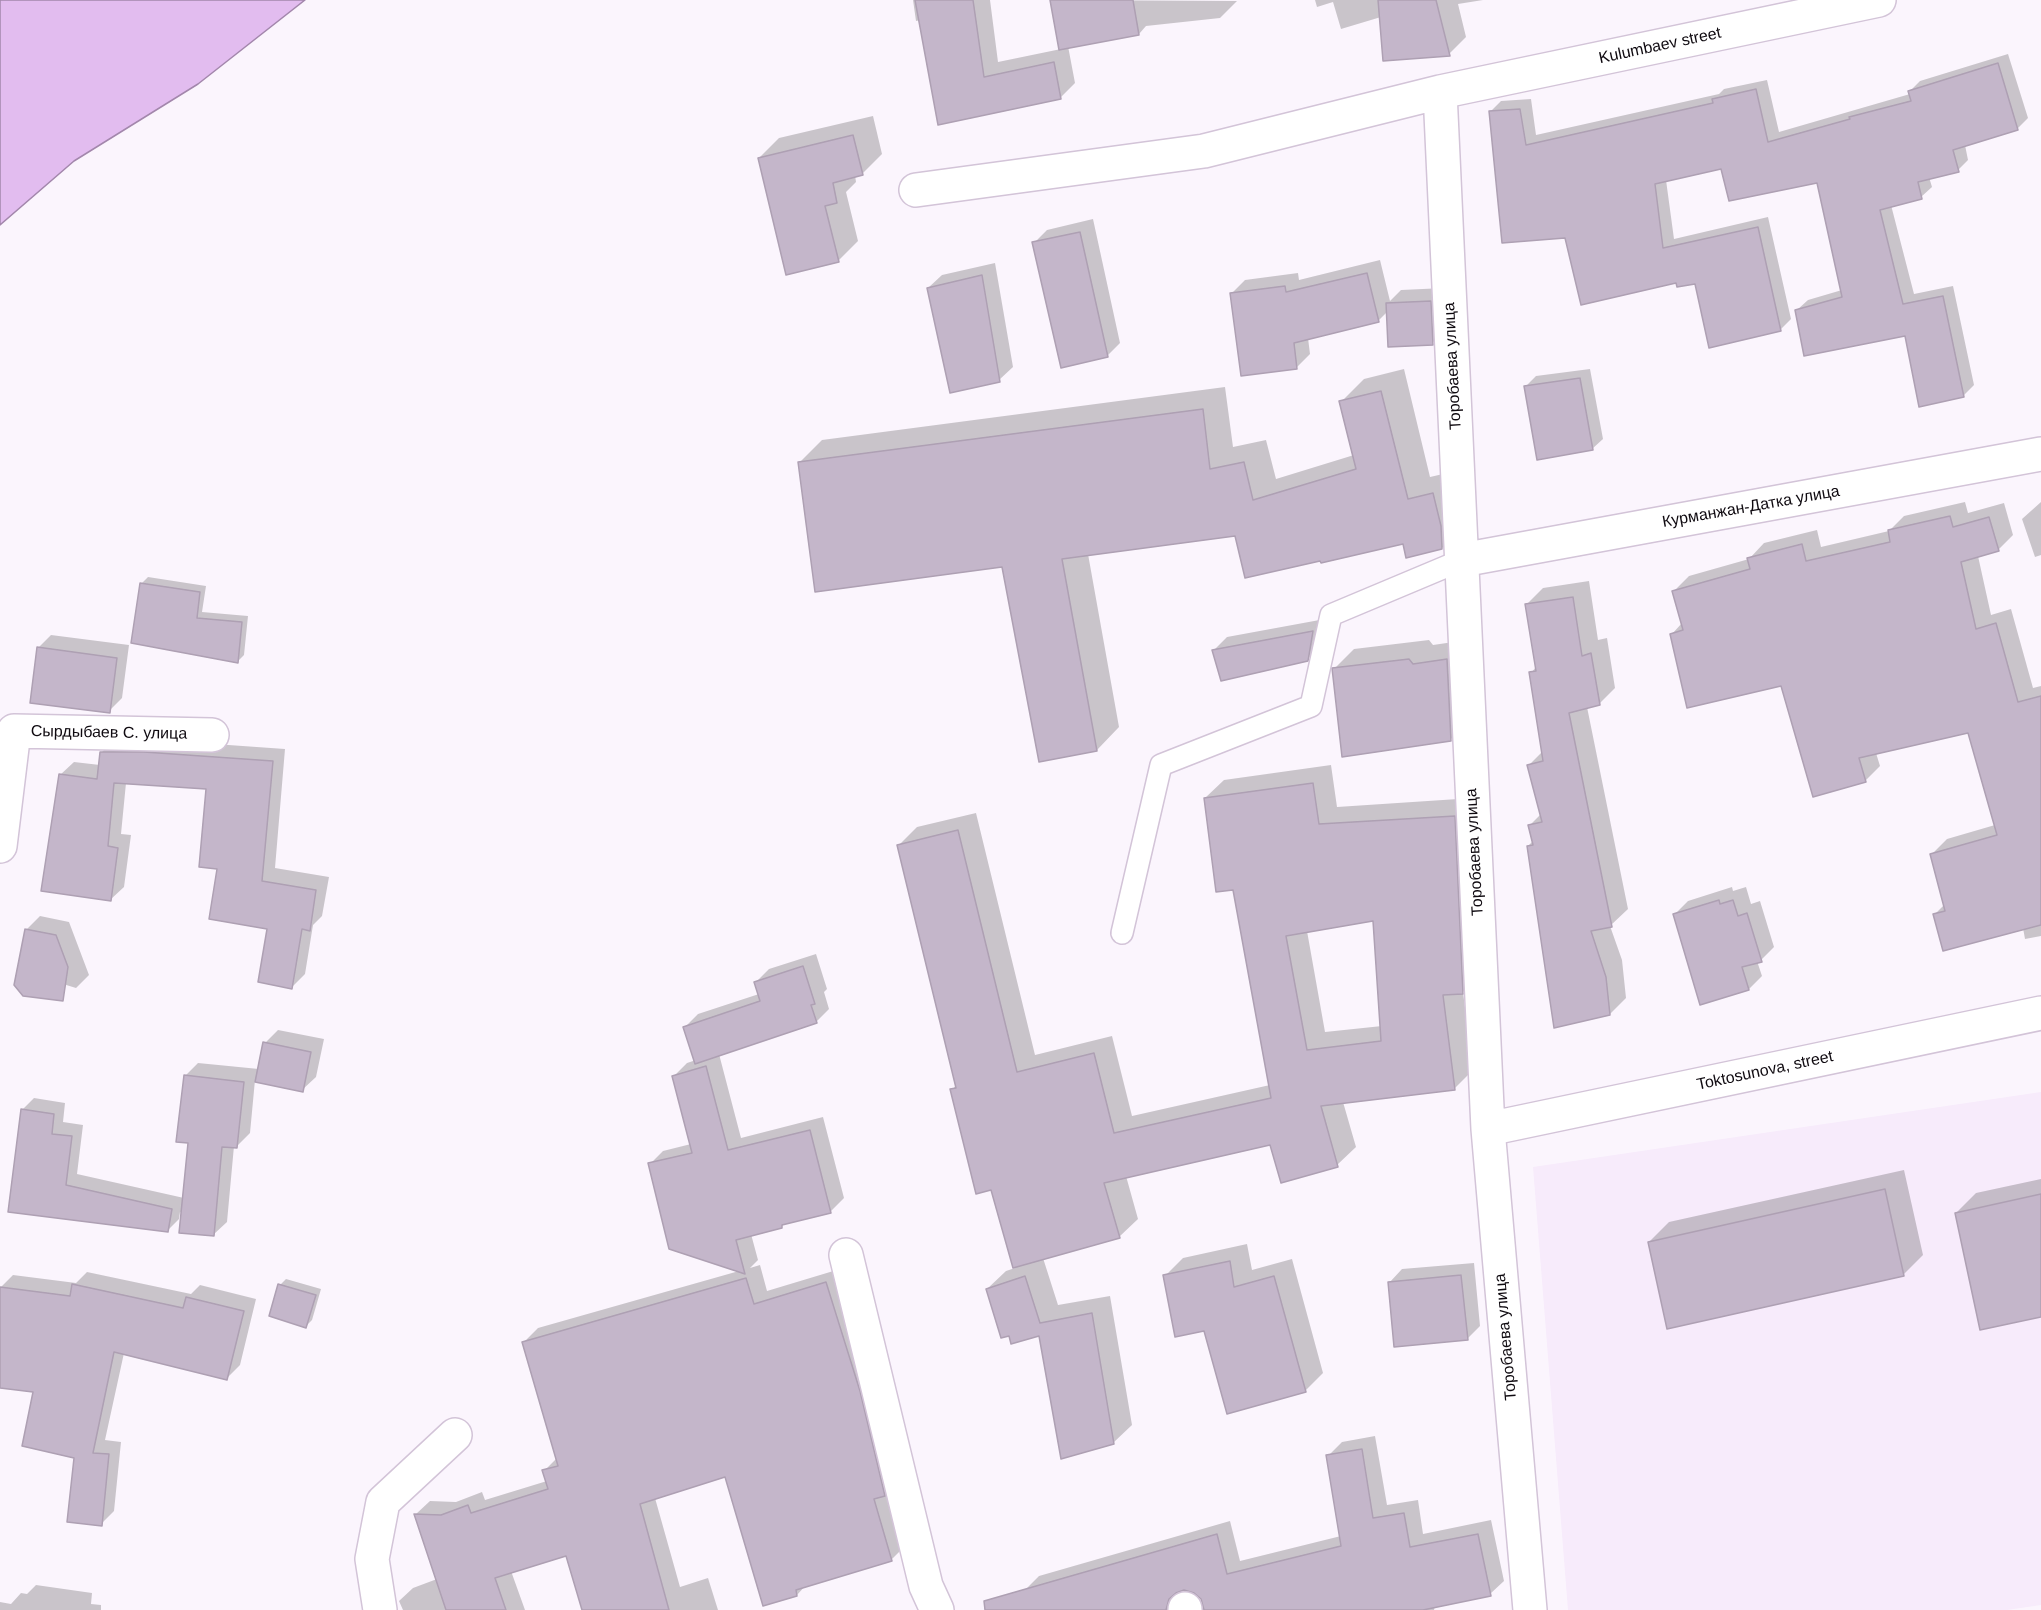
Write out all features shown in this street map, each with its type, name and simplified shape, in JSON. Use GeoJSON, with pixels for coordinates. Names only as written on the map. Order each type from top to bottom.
{"type":"FeatureCollection","features":[{"type":"Feature","properties":{"kind":"street","name":"Kulumbaev street"},"geometry":{"type":"LineString","coordinates":[[916,190],[1204,150],[1440,92],[1879,0]]}},
{"type":"Feature","properties":{"kind":"street","name":"Торобаева улица"},"geometry":{"type":"LineString","coordinates":[[1440,92],[1488,1129],[1530,1610]]}},
{"type":"Feature","properties":{"kind":"street","name":"Курманжан-Датка улица"},"geometry":{"type":"LineString","coordinates":[[1462,560],[2041,454]]}},
{"type":"Feature","properties":{"kind":"street","name":"Сырдыбаев С. улица"},"geometry":{"type":"LineString","coordinates":[[0,846],[14,731],[212,735]]}},
{"type":"Feature","properties":{"kind":"street","name":"Toktosunova, street"},"geometry":{"type":"LineString","coordinates":[[1488,1129],[2041,1013]]}},
{"type":"Feature","properties":{"kind":"street"},"geometry":{"type":"LineString","coordinates":[[846,1255],[926,1586],[937,1610]]}},
{"type":"Feature","properties":{"kind":"street"},"geometry":{"type":"LineString","coordinates":[[380,1610],[372,1559],[383,1502],[454,1435]]}},
{"type":"Feature","properties":{"kind":"lane"},"geometry":{"type":"LineString","coordinates":[[1122,933],[1161,765],[1311,706],[1331,615],[1462,560]]}},
{"type":"Feature","properties":{"kind":"shaded area"},"geometry":{"type":"Polygon","coordinates":[[[0,0],[305,0],[198,84],[74,161],[0,225],[0,0]]]}},
{"type":"Feature","properties":{"kind":"shaded area"},"geometry":{"type":"Polygon","coordinates":[[[2041,1092],[2041,1605],[2007,1610],[1568,1610],[1533,1167],[2041,1092]]]}},
{"type":"Feature","properties":{"kind":"building"},"geometry":{"type":"Polygon","coordinates":[[[915,0],[973,0],[984,77],[1054,62],[1061,99],[938,125],[915,0]]]}},
{"type":"Feature","properties":{"kind":"building"},"geometry":{"type":"Polygon","coordinates":[[[1050,0],[1133,0],[1139,35],[1059,50],[1050,0]]]}},
{"type":"Feature","properties":{"kind":"building"},"geometry":{"type":"Polygon","coordinates":[[[1378,0],[1436,0],[1450,56],[1383,61],[1378,0]]]}},
{"type":"Feature","properties":{"kind":"building"},"geometry":{"type":"Polygon","coordinates":[[[1998,63],[2018,130],[1953,150],[1959,172],[1918,182],[1922,199],[1880,210],[1903,304],[1943,296],[1964,397],[1919,407],[1905,336],[1804,356],[1795,310],[1842,297],[1817,183],[1729,201],[1721,169],[1655,184],[1663,248],[1758,227],[1781,331],[1709,348],[1695,284],[1677,287],[1676,283],[1581,305],[1565,238],[1502,243],[1489,111],[1520,109],[1526,145],[1713,103],[1712,99],[1756,89],[1768,142],[1911,101],[1908,91],[1998,63]]]}},
{"type":"Feature","properties":{"kind":"building"},"geometry":{"type":"Polygon","coordinates":[[[853,135],[863,175],[833,183],[837,203],[825,206],[839,262],[786,275],[758,158],[853,135]]]}},
{"type":"Feature","properties":{"kind":"building"},"geometry":{"type":"Polygon","coordinates":[[[1080,232],[1108,357],[1061,368],[1032,242],[1080,232]]]}},
{"type":"Feature","properties":{"kind":"building"},"geometry":{"type":"Polygon","coordinates":[[[1367,273],[1379,322],[1294,343],[1297,369],[1241,376],[1230,293],[1285,286],[1286,292],[1367,273]]]}},
{"type":"Feature","properties":{"kind":"building"},"geometry":{"type":"Polygon","coordinates":[[[982,275],[1000,382],[950,393],[927,288],[982,275]]]}},
{"type":"Feature","properties":{"kind":"building"},"geometry":{"type":"Polygon","coordinates":[[[1431,301],[1433,345],[1388,347],[1386,303],[1431,301]]]}},
{"type":"Feature","properties":{"kind":"building"},"geometry":{"type":"Polygon","coordinates":[[[1580,378],[1593,450],[1537,460],[1524,386],[1580,378]]]}},
{"type":"Feature","properties":{"kind":"building"},"geometry":{"type":"Polygon","coordinates":[[[1381,391],[1408,499],[1433,493],[1441,526],[1442,549],[1406,558],[1403,544],[1245,578],[1235,536],[1062,559],[1097,751],[1039,762],[1002,567],[815,592],[798,462],[1203,409],[1210,469],[1244,462],[1253,500],[1356,469],[1339,401],[1381,391]]]}},
{"type":"Feature","properties":{"kind":"building"},"geometry":{"type":"Polygon","coordinates":[[[1950,516],[1953,527],[1989,517],[1999,551],[1961,562],[1976,629],[1996,623],[2018,702],[2041,696],[2041,925],[1943,951],[1933,914],[1945,911],[1930,854],[1997,835],[1968,733],[1859,758],[1866,782],[1813,797],[1781,686],[1687,708],[1670,634],[1683,630],[1672,591],[1750,569],[1747,558],[1802,544],[1806,561],[1890,542],[1888,530],[1950,516]]]}},
{"type":"Feature","properties":{"kind":"building"},"geometry":{"type":"Polygon","coordinates":[[[140,583],[200,592],[197,618],[242,622],[238,663],[131,643],[140,583]]]}},
{"type":"Feature","properties":{"kind":"building"},"geometry":{"type":"Polygon","coordinates":[[[1573,597],[1582,656],[1591,653],[1600,705],[1569,713],[1612,927],[1591,931],[1606,977],[1610,1015],[1554,1028],[1527,846],[1533,845],[1528,825],[1542,822],[1527,765],[1543,761],[1529,672],[1536,671],[1525,604],[1573,597]]]}},
{"type":"Feature","properties":{"kind":"building"},"geometry":{"type":"Polygon","coordinates":[[[1313,631],[1308,661],[1221,681],[1212,650],[1313,631]]]}},
{"type":"Feature","properties":{"kind":"building"},"geometry":{"type":"Polygon","coordinates":[[[37,647],[117,658],[110,713],[30,703],[37,647]]]}},
{"type":"Feature","properties":{"kind":"building"},"geometry":{"type":"Polygon","coordinates":[[[1409,659],[1413,664],[1447,659],[1451,741],[1342,757],[1332,668],[1409,659]]]}},
{"type":"Feature","properties":{"kind":"building"},"geometry":{"type":"Polygon","coordinates":[[[100,752],[144,752],[273,761],[262,881],[316,890],[310,931],[302,929],[292,989],[258,982],[267,929],[209,919],[217,869],[199,867],[206,789],[114,783],[108,846],[118,848],[111,901],[41,891],[59,774],[97,779],[100,752]]]}},
{"type":"Feature","properties":{"kind":"building"},"geometry":{"type":"Polygon","coordinates":[[[1313,783],[1319,824],[1455,816],[1463,994],[1443,995],[1455,1090],[1321,1106],[1338,1167],[1281,1183],[1270,1145],[1104,1183],[1120,1238],[1013,1268],[991,1190],[976,1194],[950,1089],[956,1088],[897,845],[958,830],[1017,1072],[1094,1053],[1114,1133],[1271,1098],[1233,890],[1216,892],[1204,798],[1313,783]],[[1373,921],[1286,936],[1307,1050],[1381,1041],[1373,921]]]}},
{"type":"Feature","properties":{"kind":"building"},"geometry":{"type":"Polygon","coordinates":[[[1719,900],[1720,904],[1733,900],[1738,916],[1747,913],[1762,962],[1742,967],[1749,990],[1700,1005],[1673,914],[1719,900]]]}},
{"type":"Feature","properties":{"kind":"building"},"geometry":{"type":"Polygon","coordinates":[[[25,929],[56,935],[68,967],[63,1001],[23,996],[14,985],[25,929]]]}},
{"type":"Feature","properties":{"kind":"building"},"geometry":{"type":"Polygon","coordinates":[[[803,966],[815,1004],[811,1005],[817,1023],[695,1064],[683,1027],[760,1001],[754,982],[803,966]]]}},
{"type":"Feature","properties":{"kind":"building"},"geometry":{"type":"Polygon","coordinates":[[[263,1042],[311,1052],[303,1092],[255,1082],[263,1042]]]}},
{"type":"Feature","properties":{"kind":"building"},"geometry":{"type":"Polygon","coordinates":[[[706,1066],[728,1150],[810,1130],[831,1213],[782,1225],[782,1228],[736,1240],[745,1274],[669,1249],[648,1163],[692,1153],[672,1076],[706,1066]]]}},
{"type":"Feature","properties":{"kind":"building"},"geometry":{"type":"Polygon","coordinates":[[[184,1075],[244,1082],[237,1148],[222,1147],[214,1236],[179,1233],[188,1143],[176,1142],[184,1075]]]}},
{"type":"Feature","properties":{"kind":"building"},"geometry":{"type":"Polygon","coordinates":[[[21,1109],[54,1114],[52,1134],[72,1136],[66,1185],[172,1209],[168,1232],[8,1212],[21,1109]]]}},
{"type":"Feature","properties":{"kind":"building"},"geometry":{"type":"Polygon","coordinates":[[[1885,1189],[1904,1276],[1667,1329],[1648,1242],[1885,1189]]]}},
{"type":"Feature","properties":{"kind":"building"},"geometry":{"type":"Polygon","coordinates":[[[2041,1194],[2041,1317],[1980,1330],[1955,1213],[2041,1194]]]}},
{"type":"Feature","properties":{"kind":"building"},"geometry":{"type":"Polygon","coordinates":[[[1230,1261],[1234,1287],[1274,1276],[1306,1392],[1227,1414],[1204,1331],[1175,1337],[1163,1275],[1230,1261]]]}},
{"type":"Feature","properties":{"kind":"building"},"geometry":{"type":"Polygon","coordinates":[[[1461,1275],[1468,1340],[1394,1347],[1388,1282],[1461,1275]]]}},
{"type":"Feature","properties":{"kind":"building"},"geometry":{"type":"Polygon","coordinates":[[[1025,1276],[1040,1323],[1092,1313],[1114,1444],[1061,1459],[1039,1336],[1011,1344],[1009,1336],[1001,1338],[986,1289],[1025,1276]]]}},
{"type":"Feature","properties":{"kind":"building"},"geometry":{"type":"Polygon","coordinates":[[[746,1278],[754,1304],[826,1282],[860,1391],[885,1496],[874,1499],[892,1561],[796,1590],[797,1596],[763,1606],[725,1477],[640,1504],[669,1610],[582,1610],[566,1556],[495,1578],[506,1610],[446,1610],[414,1514],[441,1515],[468,1505],[471,1513],[548,1489],[542,1470],[558,1466],[522,1342],[746,1278]]]}},
{"type":"Feature","properties":{"kind":"building"},"geometry":{"type":"Polygon","coordinates":[[[72,1284],[183,1308],[186,1297],[244,1311],[227,1380],[114,1352],[93,1453],[109,1454],[102,1526],[67,1522],[74,1458],[22,1446],[33,1392],[0,1388],[0,1287],[70,1296],[72,1284]]]}},
{"type":"Feature","properties":{"kind":"building"},"geometry":{"type":"Polygon","coordinates":[[[278,1284],[316,1295],[306,1328],[269,1316],[278,1284]]]}},
{"type":"Feature","properties":{"kind":"building"},"geometry":{"type":"Polygon","coordinates":[[[1362,1449],[1373,1518],[1404,1513],[1410,1547],[1478,1534],[1491,1596],[1423,1610],[1204,1610],[1201,1599],[1194,1593],[1184,1590],[1169,1599],[1166,1610],[985,1610],[984,1601],[1217,1534],[1227,1574],[1341,1546],[1326,1455],[1362,1449]]]}}]}
